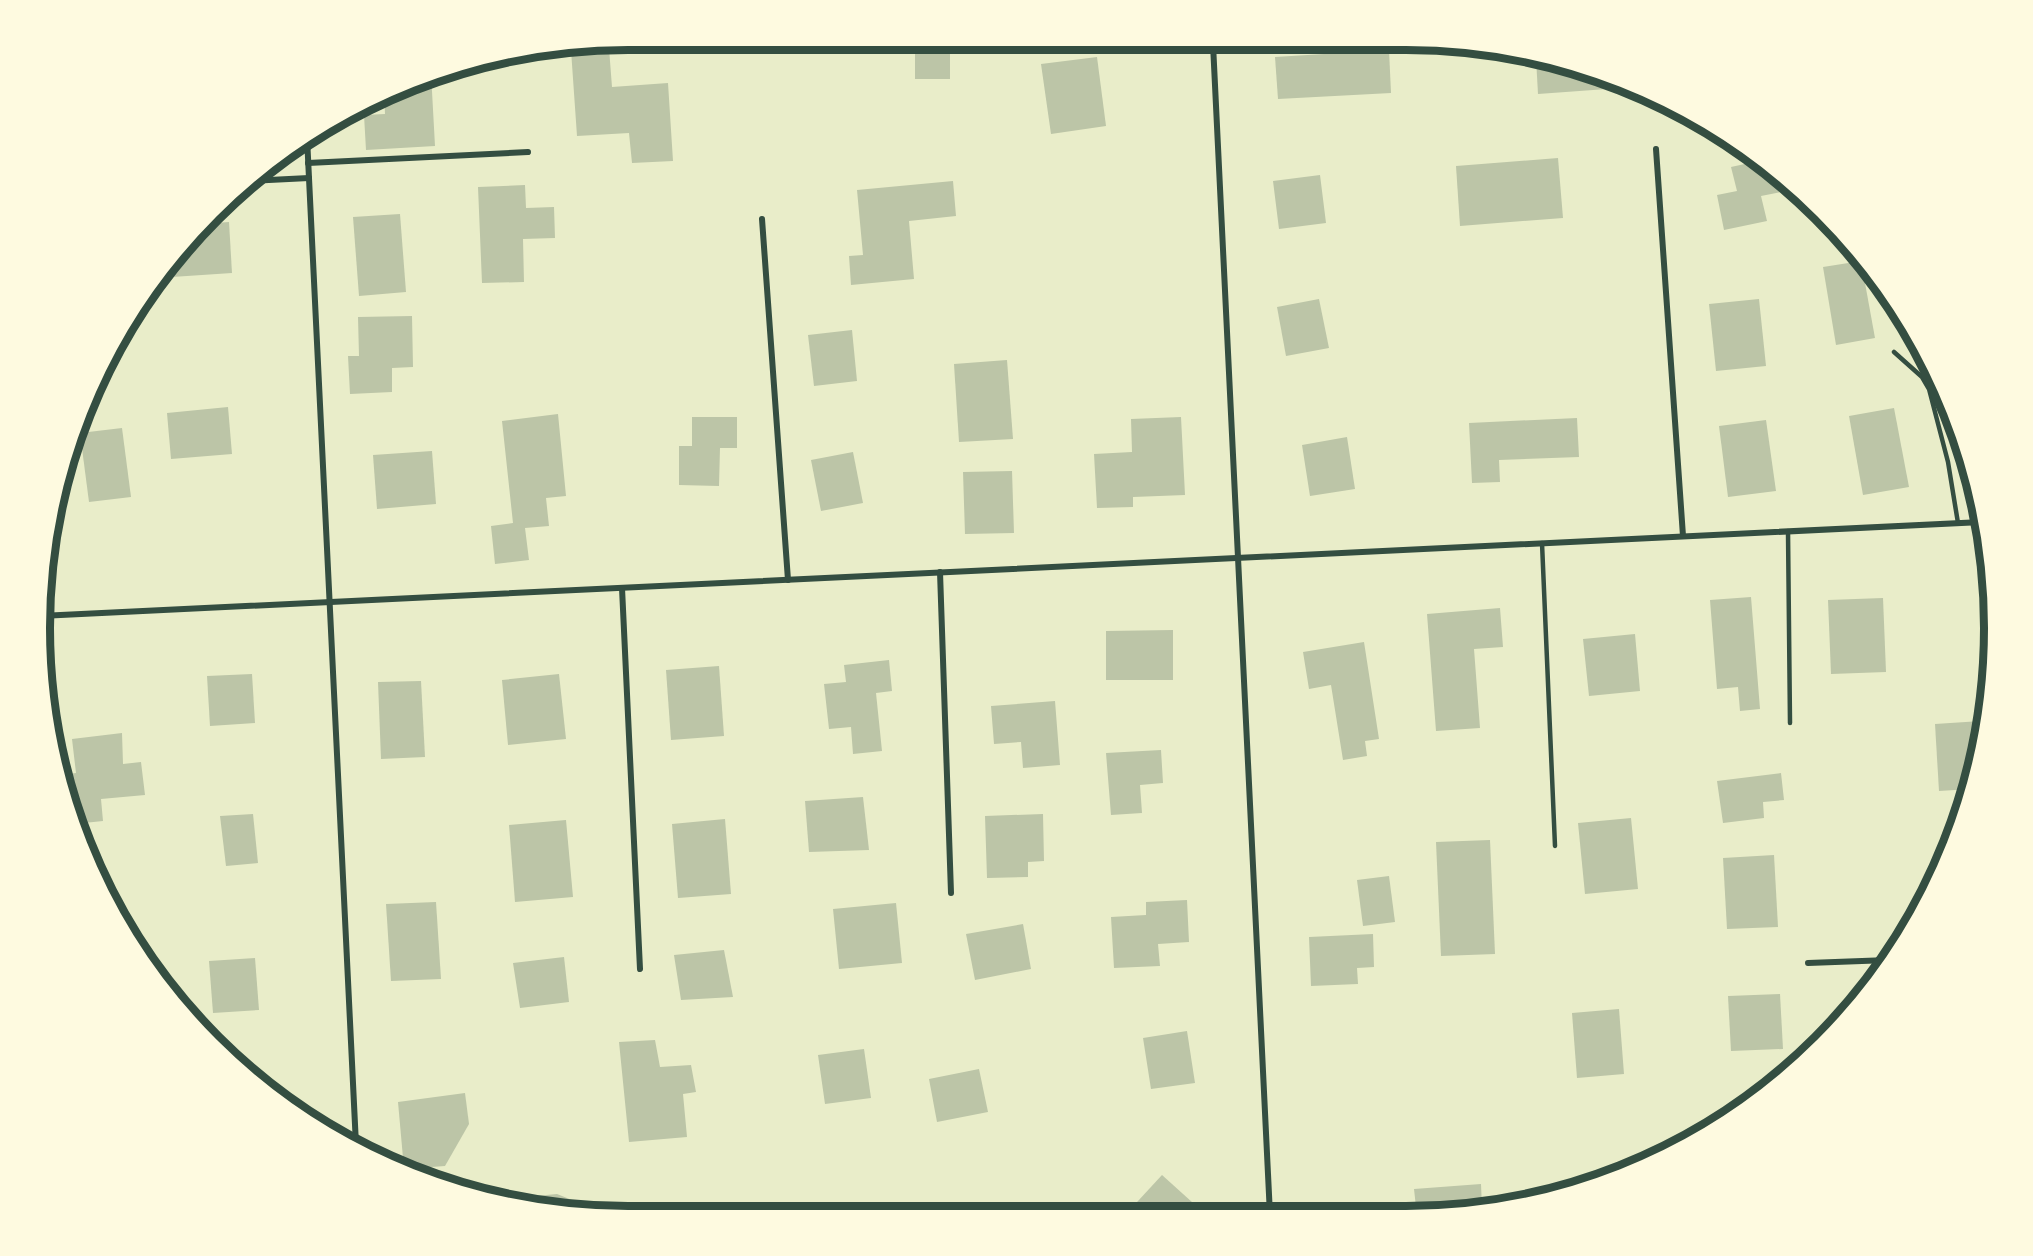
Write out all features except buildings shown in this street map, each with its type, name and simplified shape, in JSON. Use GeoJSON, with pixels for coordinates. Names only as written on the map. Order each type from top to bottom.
{"type":"FeatureCollection","features":[{"type":"Feature","properties":{"kind":"street"},"geometry":{"type":"LineString","coordinates":[[1213,50],[1270,1206]]}},
{"type":"Feature","properties":{"kind":"street"},"geometry":{"type":"LineString","coordinates":[[307,147],[356,1138]]}},
{"type":"Feature","properties":{"kind":"street"},"geometry":{"type":"LineString","coordinates":[[1656,149],[1683,536]]}},
{"type":"Feature","properties":{"kind":"street"},"geometry":{"type":"LineString","coordinates":[[308,163],[528,152]]}},
{"type":"Feature","properties":{"kind":"street"},"geometry":{"type":"LineString","coordinates":[[262,180],[309,178]]}},
{"type":"Feature","properties":{"kind":"street"},"geometry":{"type":"LineString","coordinates":[[762,219],[788,580]]}},
{"type":"Feature","properties":{"kind":"street"},"geometry":{"type":"LineString","coordinates":[[50,615],[1973,522]]}},
{"type":"Feature","properties":{"kind":"street"},"geometry":{"type":"LineString","coordinates":[[940,572],[951,893]]}},
{"type":"Feature","properties":{"kind":"street"},"geometry":{"type":"LineString","coordinates":[[622,588],[640,969]]}},
{"type":"Feature","properties":{"kind":"street"},"geometry":{"type":"LineString","coordinates":[[1808,963],[1878,960]]}},
{"type":"Feature","properties":{"kind":"lane"},"geometry":{"type":"LineString","coordinates":[[1894,352],[1922,377],[1929,389],[1948,462],[1958,523]]}},
{"type":"Feature","properties":{"kind":"lane"},"geometry":{"type":"LineString","coordinates":[[1788,531],[1790,723]]}},
{"type":"Feature","properties":{"kind":"lane"},"geometry":{"type":"LineString","coordinates":[[1542,543],[1555,846]]}}]}
